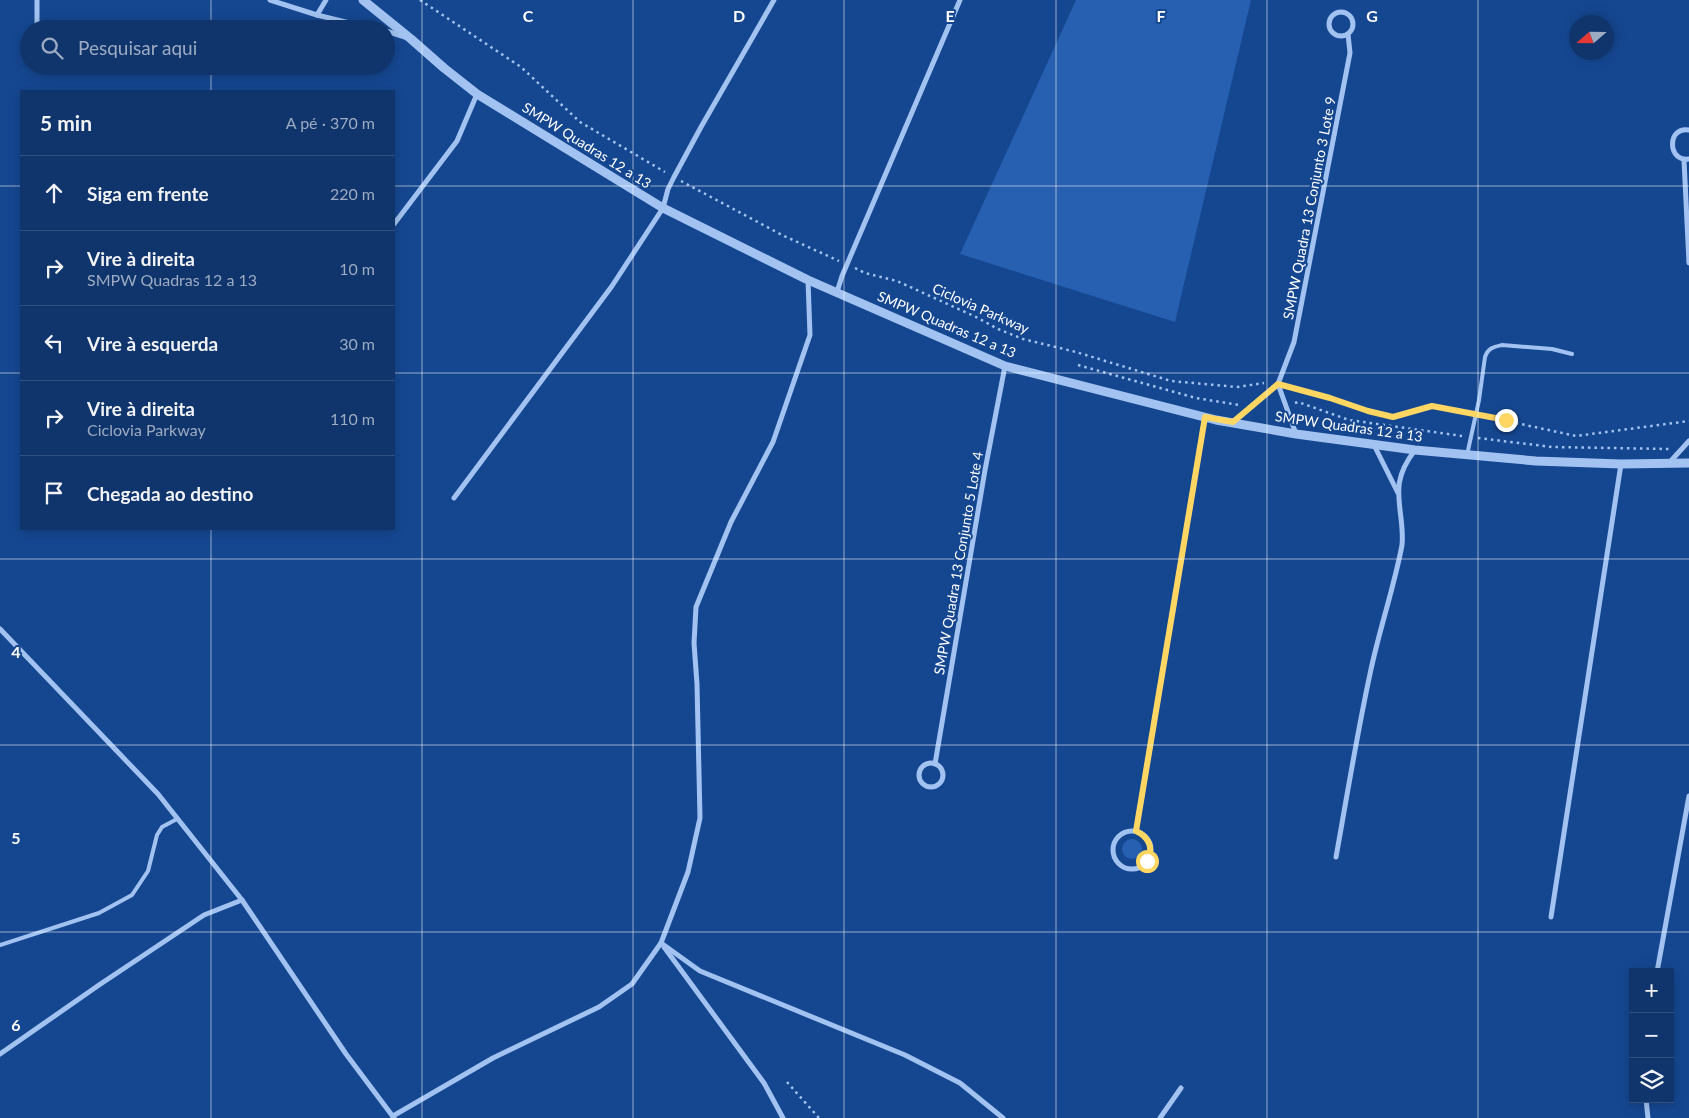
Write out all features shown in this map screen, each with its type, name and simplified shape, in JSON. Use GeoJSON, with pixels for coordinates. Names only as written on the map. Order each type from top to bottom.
{"type":"FeatureCollection","features":[{"type":"Feature","properties":{"kind":"street"},"geometry":{"type":"LineString","coordinates":[[37,0],[37,20]]}},
{"type":"Feature","properties":{"kind":"street"},"geometry":{"type":"LineString","coordinates":[[270,0],[337,20]]}},
{"type":"Feature","properties":{"kind":"street"},"geometry":{"type":"LineString","coordinates":[[317,15],[326,0]]}},
{"type":"Feature","properties":{"kind":"street","name":"SMPW Quadras 12 a 13"},"geometry":{"type":"LineString","coordinates":[[363,0],[388,20]]}},
{"type":"Feature","properties":{"kind":"street"},"geometry":{"type":"LineString","coordinates":[[454,498],[612,286],[663,208],[668,189],[674,177],[774,0]]}},
{"type":"Feature","properties":{"kind":"street"},"geometry":{"type":"LineString","coordinates":[[837,292],[847,264],[960,0]]}},
{"type":"Feature","properties":{"kind":"street","name":"SMPW Quadra 13 Conjunto 3 Lote 9"},"geometry":{"type":"LineString","coordinates":[[1233,422],[1278,384],[1294,342],[1350,53],[1348,34],[1352,26],[1351,18],[1340,12],[1332,16],[1329,24],[1332,32],[1339,36],[1348,34]]}},
{"type":"Feature","properties":{"kind":"street","name":"SMPW Quadras 12 a 13"},"geometry":{"type":"LineString","coordinates":[[395,26],[477,94],[663,208],[808,280],[1005,366],[1205,417],[1296,434],[1415,450],[1536,461],[1622,464],[1689,463]]}},
{"type":"Feature","properties":{"kind":"street"},"geometry":{"type":"LineString","coordinates":[[395,34],[411,39]]}},
{"type":"Feature","properties":{"kind":"street"},"geometry":{"type":"LineString","coordinates":[[395,223],[457,141],[477,94]]}},
{"type":"Feature","properties":{"kind":"street"},"geometry":{"type":"LineString","coordinates":[[1689,130],[1685,129],[1677,132],[1672,140],[1672,148],[1676,156],[1687,159],[1689,263]]}},
{"type":"Feature","properties":{"kind":"street"},"geometry":{"type":"LineString","coordinates":[[0,629],[158,794],[242,900],[346,1054],[394,1117],[493,1058],[599,1007],[632,984],[661,943],[688,872],[700,818],[697,684],[694,643],[696,606],[731,522],[773,442],[810,335],[808,280]]}},
{"type":"Feature","properties":{"kind":"street","name":"SMPW Quadra 13 Conjunto 5 Lote 4"},"geometry":{"type":"LineString","coordinates":[[935,764],[985,470],[1005,366]]}},
{"type":"Feature","properties":{"kind":"street"},"geometry":{"type":"LineString","coordinates":[[1278,384],[1296,434]]}},
{"type":"Feature","properties":{"kind":"street"},"geometry":{"type":"LineString","coordinates":[[1136,831],[1205,417]]}},
{"type":"Feature","properties":{"kind":"street"},"geometry":{"type":"LineString","coordinates":[[1669,463],[1689,441]]}},
{"type":"Feature","properties":{"kind":"street"},"geometry":{"type":"LineString","coordinates":[[1373,444],[1398,494]]}},
{"type":"Feature","properties":{"kind":"street"},"geometry":{"type":"LineString","coordinates":[[1336,857],[1370,673],[1402,542],[1398,494],[1400,478],[1406,463],[1415,450]]}},
{"type":"Feature","properties":{"kind":"street"},"geometry":{"type":"LineString","coordinates":[[1551,917],[1622,464]]}},
{"type":"Feature","properties":{"kind":"street","name":"SMPW Quadra 13 Conjunto 5 Lote 4"},"geometry":{"type":"LineString","coordinates":[[928,764],[935,764],[941,769],[943,777],[939,784],[927,786],[922,781],[920,770],[928,764]]}},
{"type":"Feature","properties":{"kind":"street"},"geometry":{"type":"LineString","coordinates":[[1658,968],[1689,796]]}},
{"type":"Feature","properties":{"kind":"street"},"geometry":{"type":"LineString","coordinates":[[1136,831],[1146,838],[1151,849],[1147,861],[1137,868],[1131,868],[1119,863],[1113,847],[1115,841],[1124,833],[1136,831]]}},
{"type":"Feature","properties":{"kind":"street"},"geometry":{"type":"LineString","coordinates":[[0,1054],[204,915],[242,900]]}},
{"type":"Feature","properties":{"kind":"street"},"geometry":{"type":"LineString","coordinates":[[661,943],[764,1083],[783,1118]]}},
{"type":"Feature","properties":{"kind":"street"},"geometry":{"type":"LineString","coordinates":[[661,943],[700,971],[905,1055],[960,1082],[1003,1118]]}},
{"type":"Feature","properties":{"kind":"street"},"geometry":{"type":"LineString","coordinates":[[1160,1118],[1181,1088]]}},
{"type":"Feature","properties":{"kind":"street"},"geometry":{"type":"LineString","coordinates":[[1646,1103],[1648,1118]]}},
{"type":"Feature","properties":{"kind":"lane"},"geometry":{"type":"LineString","coordinates":[[1467,455],[1487,351],[1494,346],[1502,345],[1552,349],[1572,354]]}},
{"type":"Feature","properties":{"kind":"lane"},"geometry":{"type":"LineString","coordinates":[[0,945],[99,913],[132,895],[148,871],[157,835],[162,827],[177,818]]}},
{"type":"Feature","properties":{"kind":"path","name":"Ciclovia Parkway"},"geometry":{"type":"LineString","coordinates":[[420,0],[521,67],[580,122],[674,177],[782,235],[865,273],[897,282],[976,316],[998,329],[1023,339],[1076,352],[1171,381],[1237,387],[1272,382],[1393,417],[1432,406],[1576,436],[1689,421]]}},
{"type":"Feature","properties":{"kind":"path"},"geometry":{"type":"LineString","coordinates":[[1078,365],[1196,398],[1251,406]]}},
{"type":"Feature","properties":{"kind":"path"},"geometry":{"type":"LineString","coordinates":[[1286,404],[1298,402],[1349,420],[1552,447],[1683,448]]}},
{"type":"Feature","properties":{"kind":"path"},"geometry":{"type":"LineString","coordinates":[[787,1082],[819,1118]]}},
{"type":"Feature","properties":{"kind":"shaded area"},"geometry":{"type":"Polygon","coordinates":[[[1076,0],[1251,0],[1175,322],[960,254],[1076,0]]]}},
{"type":"Feature","properties":{"kind":"shaded area"},"geometry":{"type":"Polygon","coordinates":[[[1132,839],[1139,842],[1142,849],[1139,856],[1132,859],[1125,856],[1122,849],[1125,842],[1132,839]]]}},
{"type":"Feature","properties":{"kind":"route"},"geometry":{"type":"LineString","coordinates":[[1147,861],[1150,855],[1150,843],[1136,831],[1205,417],[1233,422],[1278,384],[1393,417],[1432,406],[1506,420]]}}]}
